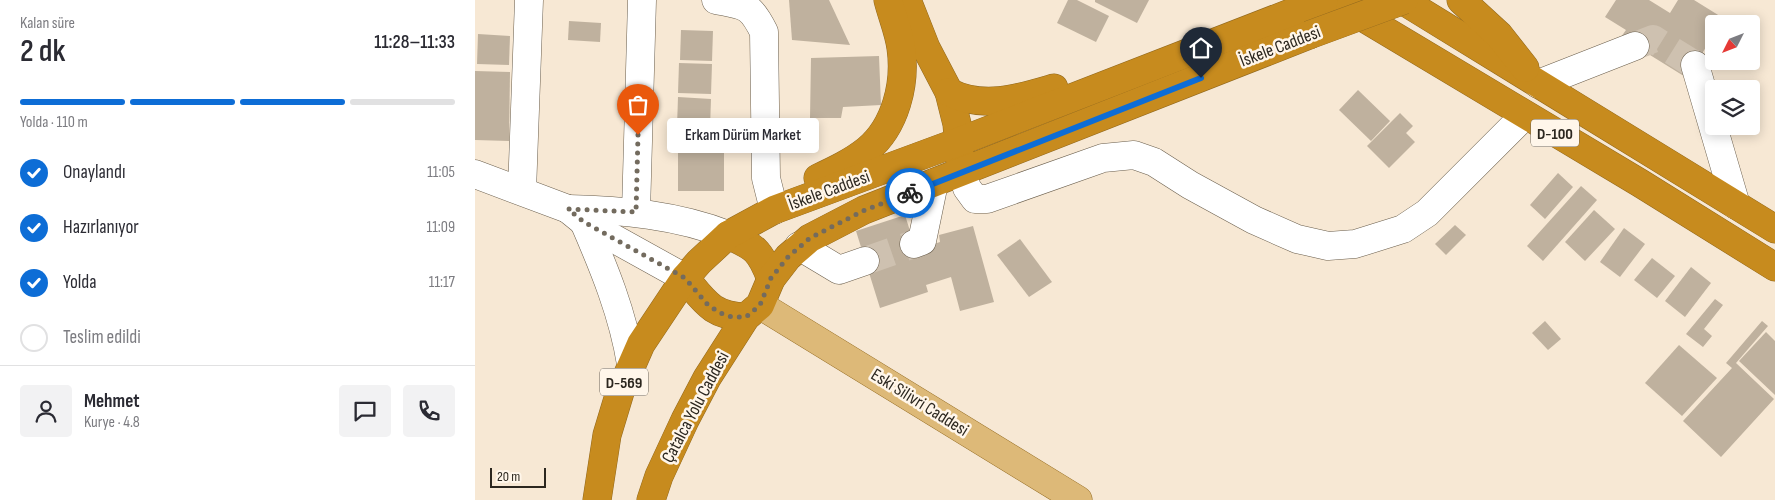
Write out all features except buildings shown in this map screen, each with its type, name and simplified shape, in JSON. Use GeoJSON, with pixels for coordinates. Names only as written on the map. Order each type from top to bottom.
{"type":"FeatureCollection","features":[{"type":"Feature","properties":{"kind":"highway"},"geometry":{"type":"LineString","coordinates":[[774,210],[788,196],[804,185],[845,165],[869,148],[887,126],[898,97],[901,68],[901,48],[888,0]]}},
{"type":"Feature","properties":{"kind":"highway"},"geometry":{"type":"LineString","coordinates":[[907,0],[926,48],[949,92],[957,124],[962,172]]}},
{"type":"Feature","properties":{"kind":"highway","name":"İskele Caddesi"},"geometry":{"type":"LineString","coordinates":[[685,278],[728,235],[774,210],[958,142],[1324,0]]}},
{"type":"Feature","properties":{"kind":"highway","name":"D-100"},"geometry":{"type":"LineString","coordinates":[[1334,0],[1640,183],[1775,267]]}},
{"type":"Feature","properties":{"kind":"highway","name":"İskele Caddesi"},"geometry":{"type":"LineString","coordinates":[[753,311],[771,278],[788,257],[799,246],[823,230],[865,210],[1309,35],[1403,0]]}},
{"type":"Feature","properties":{"kind":"highway","name":"D-100"},"geometry":{"type":"LineString","coordinates":[[1403,0],[1775,229]]}},
{"type":"Feature","properties":{"kind":"highway"},"geometry":{"type":"LineString","coordinates":[[1461,0],[1499,35],[1537,84]]}},
{"type":"Feature","properties":{"kind":"highway"},"geometry":{"type":"LineString","coordinates":[[949,92],[960,98],[973,101],[1021,98],[1103,73],[1151,67]]}},
{"type":"Feature","properties":{"kind":"highway"},"geometry":{"type":"LineString","coordinates":[[728,235],[749,244],[760,254],[771,278]]}},
{"type":"Feature","properties":{"kind":"highway"},"geometry":{"type":"LineString","coordinates":[[685,278],[708,305],[720,313],[732,317],[753,311]]}},
{"type":"Feature","properties":{"kind":"highway","name":"D-569"},"geometry":{"type":"LineString","coordinates":[[597,500],[607,435],[631,364],[655,320],[685,278]]}},
{"type":"Feature","properties":{"kind":"highway","name":"Çatalca Yolu Caddesi"},"geometry":{"type":"LineString","coordinates":[[651,500],[659,476],[707,378],[753,311]]}},
{"type":"Feature","properties":{"kind":"main road","name":"Eski Silivri Caddesi"},"geometry":{"type":"LineString","coordinates":[[753,311],[1078,500]]}},
{"type":"Feature","properties":{"kind":"street"},"geometry":{"type":"LineString","coordinates":[[522,191],[529,0]]}},
{"type":"Feature","properties":{"kind":"street"},"geometry":{"type":"LineString","coordinates":[[636,212],[642,0]]}},
{"type":"Feature","properties":{"kind":"street"},"geometry":{"type":"LineString","coordinates":[[716,0],[747,6],[756,16],[764,32],[766,178],[774,210]]}},
{"type":"Feature","properties":{"kind":"street"},"geometry":{"type":"LineString","coordinates":[[1537,84],[1635,46]]}},
{"type":"Feature","properties":{"kind":"street"},"geometry":{"type":"LineString","coordinates":[[1695,65],[1736,205]]}},
{"type":"Feature","properties":{"kind":"street"},"geometry":{"type":"LineString","coordinates":[[962,172],[967,188],[975,199],[987,199],[1103,158],[1134,155],[1154,162],[1190,185],[1254,220],[1297,239],[1328,246],[1355,244],[1403,229],[1427,213],[1525,115]]}},
{"type":"Feature","properties":{"kind":"street"},"geometry":{"type":"LineString","coordinates":[[475,174],[522,191],[576,215],[685,278]]}},
{"type":"Feature","properties":{"kind":"street"},"geometry":{"type":"LineString","coordinates":[[914,244],[922,241],[934,183]]}},
{"type":"Feature","properties":{"kind":"street"},"geometry":{"type":"LineString","coordinates":[[576,215],[636,212],[704,226],[728,235]]}},
{"type":"Feature","properties":{"kind":"street"},"geometry":{"type":"LineString","coordinates":[[576,215],[613,294],[626,333],[631,364]]}},
{"type":"Feature","properties":{"kind":"street"},"geometry":{"type":"LineString","coordinates":[[799,246],[839,270],[865,261]]}},
{"type":"Feature","properties":{"kind":"tunnel"},"geometry":{"type":"LineString","coordinates":[[1635,46],[1653,39],[1695,65]]}},
{"type":"Feature","properties":{"kind":"tunnel"},"geometry":{"type":"LineString","coordinates":[[865,261],[914,244]]}},
{"type":"Feature","properties":{"kind":"way so far"},"geometry":{"type":"LineString","coordinates":[[638,135],[636,212],[568,209],[584,222],[685,278],[708,305],[720,313],[732,317],[746,317],[760,305],[771,278],[788,257],[810,238],[865,210],[910,193]]}},
{"type":"Feature","properties":{"kind":"place","name":"Erkam Dürüm Market"},"geometry":{"type":"Point","coordinates":[638,135]}},
{"type":"Feature","properties":{"kind":"route"},"geometry":{"type":"LineString","coordinates":[[910,193],[1201,78]]}}]}
